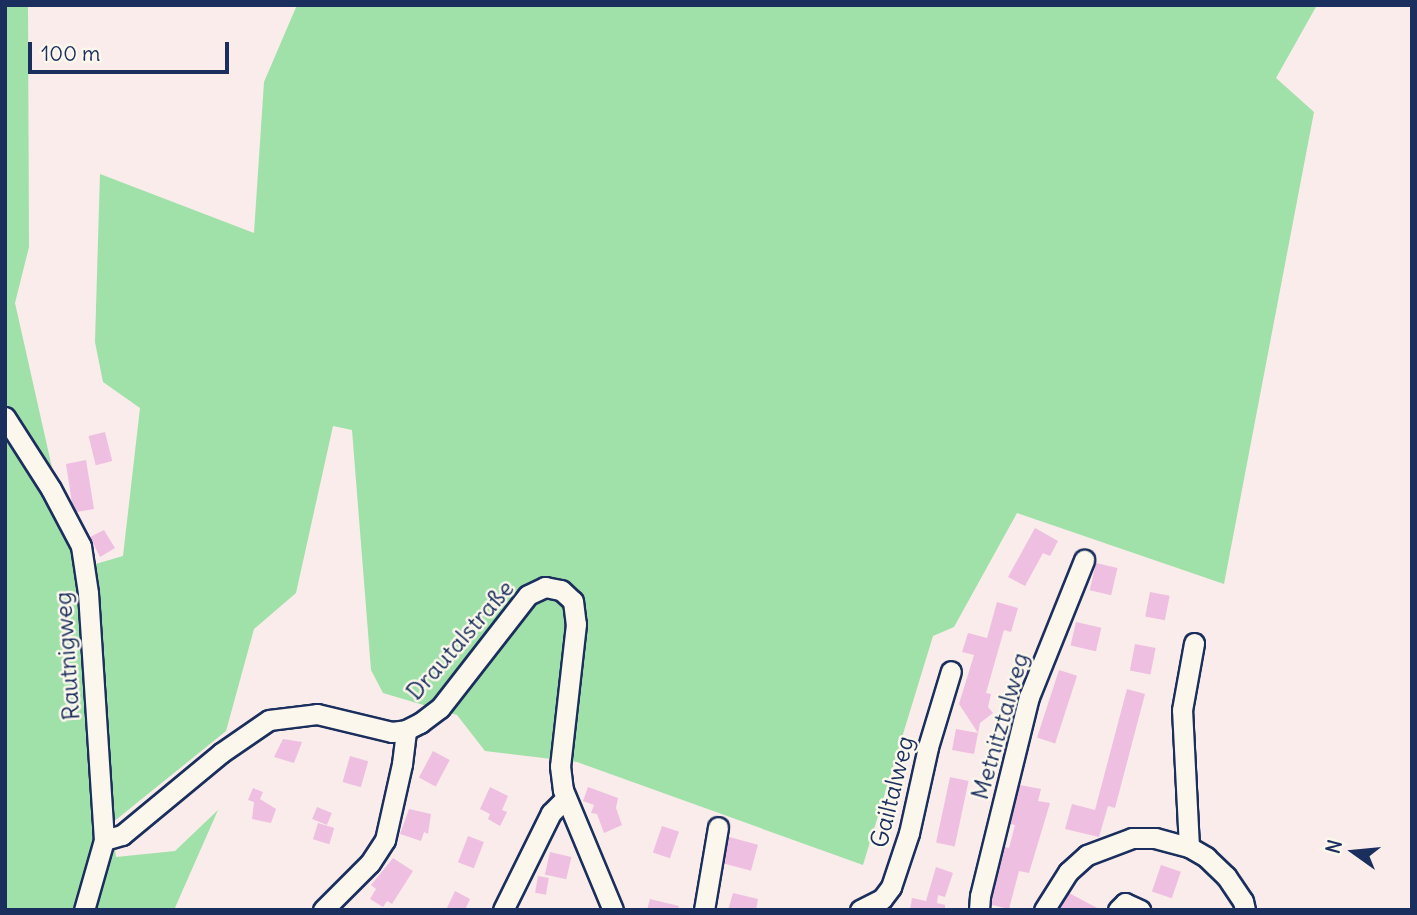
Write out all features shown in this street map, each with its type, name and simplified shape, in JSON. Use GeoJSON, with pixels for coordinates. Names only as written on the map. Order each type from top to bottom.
{"type":"FeatureCollection","features":[{"type":"Feature","properties":{"kind":"street","name":"Rautnigweg"},"geometry":{"type":"LineString","coordinates":[[5,417],[51,489],[81,546],[88,593],[104,840],[84,910]]}},
{"type":"Feature","properties":{"kind":"street","name":"Metnitztalweg"},"geometry":{"type":"LineString","coordinates":[[979,910],[980,896],[1029,697],[1084,559]]}},
{"type":"Feature","properties":{"kind":"street","name":"Drautalstraße"},"geometry":{"type":"LineString","coordinates":[[104,840],[122,835],[221,753],[269,720],[317,714],[378,730],[406,730],[440,708],[528,595],[545,587],[561,590],[573,601],[576,624],[560,766],[566,798],[613,910]]}},
{"type":"Feature","properties":{"kind":"street"},"geometry":{"type":"LineString","coordinates":[[1189,847],[1182,710],[1194,643]]}},
{"type":"Feature","properties":{"kind":"street","name":"Gailtalweg"},"geometry":{"type":"LineString","coordinates":[[860,910],[882,899],[891,887],[909,833],[928,747],[951,671]]}},
{"type":"Feature","properties":{"kind":"street"},"geometry":{"type":"LineString","coordinates":[[323,910],[370,863],[384,840],[402,764],[406,730]]}},
{"type":"Feature","properties":{"kind":"street"},"geometry":{"type":"LineString","coordinates":[[503,910],[551,813],[566,798]]}},
{"type":"Feature","properties":{"kind":"street"},"geometry":{"type":"LineString","coordinates":[[704,910],[718,827]]}},
{"type":"Feature","properties":{"kind":"street"},"geometry":{"type":"LineString","coordinates":[[1044,910],[1068,872],[1087,855],[1110,844],[1132,838],[1155,838],[1189,847],[1226,876],[1243,901],[1245,910]]}},
{"type":"Feature","properties":{"kind":"street"},"geometry":{"type":"LineString","coordinates":[[1118,910],[1125,903],[1140,910]]}},
{"type":"Feature","properties":{"kind":"green space"},"geometry":{"type":"Polygon","coordinates":[[[5,5],[28,5],[29,247],[15,303],[75,570],[123,556],[140,408],[103,382],[95,342],[100,174],[254,233],[264,82],[297,5],[1317,5],[1276,78],[1314,112],[1224,584],[1017,513],[954,627],[933,636],[863,865],[577,762],[485,751],[457,715],[383,693],[371,670],[352,430],[333,426],[296,593],[254,629],[226,731],[112,823],[116,857],[175,851],[218,810],[174,910],[5,910],[5,5]]]}},
{"type":"Feature","properties":{"kind":"building"},"geometry":{"type":"Polygon","coordinates":[[[105,432],[112,461],[96,465],[89,436],[105,432]]]}},
{"type":"Feature","properties":{"kind":"building"},"geometry":{"type":"Polygon","coordinates":[[[86,460],[94,509],[77,512],[72,503],[66,464],[86,460]]]}},
{"type":"Feature","properties":{"kind":"building"},"geometry":{"type":"Polygon","coordinates":[[[1035,528],[1058,541],[1050,556],[1043,553],[1025,586],[1008,577],[1035,528]]]}},
{"type":"Feature","properties":{"kind":"building"},"geometry":{"type":"Polygon","coordinates":[[[104,530],[115,548],[100,557],[90,537],[104,530]]]}},
{"type":"Feature","properties":{"kind":"building"},"geometry":{"type":"Polygon","coordinates":[[[1096,563],[1117,568],[1111,595],[1090,590],[1096,563]]]}},
{"type":"Feature","properties":{"kind":"building"},"geometry":{"type":"Polygon","coordinates":[[[1150,592],[1170,596],[1165,620],[1145,617],[1150,592]]]}},
{"type":"Feature","properties":{"kind":"building"},"geometry":{"type":"Polygon","coordinates":[[[997,602],[1018,608],[1011,632],[1004,630],[986,693],[991,694],[988,707],[993,713],[980,723],[974,754],[952,750],[956,729],[978,733],[959,704],[974,655],[962,652],[968,633],[987,638],[997,602]]]}},
{"type":"Feature","properties":{"kind":"building"},"geometry":{"type":"Polygon","coordinates":[[[1076,622],[1101,628],[1096,651],[1071,645],[1076,622]]]}},
{"type":"Feature","properties":{"kind":"building"},"geometry":{"type":"Polygon","coordinates":[[[1135,644],[1156,648],[1150,675],[1130,671],[1135,644]]]}},
{"type":"Feature","properties":{"kind":"building"},"geometry":{"type":"Polygon","coordinates":[[[1059,670],[1077,676],[1055,743],[1037,738],[1059,670]]]}},
{"type":"Feature","properties":{"kind":"building"},"geometry":{"type":"Polygon","coordinates":[[[1127,689],[1145,694],[1115,808],[1108,806],[1099,837],[1065,829],[1072,804],[1095,810],[1127,689]]]}},
{"type":"Feature","properties":{"kind":"building"},"geometry":{"type":"Polygon","coordinates":[[[283,739],[302,742],[294,763],[274,757],[283,739]]]}},
{"type":"Feature","properties":{"kind":"building"},"geometry":{"type":"Polygon","coordinates":[[[433,751],[450,760],[436,786],[419,777],[433,751]]]}},
{"type":"Feature","properties":{"kind":"building"},"geometry":{"type":"Polygon","coordinates":[[[350,756],[368,761],[361,787],[343,782],[350,756]]]}},
{"type":"Feature","properties":{"kind":"building"},"geometry":{"type":"Polygon","coordinates":[[[950,777],[969,781],[955,846],[936,843],[950,777]]]}},
{"type":"Feature","properties":{"kind":"building"},"geometry":{"type":"Polygon","coordinates":[[[1020,785],[1041,789],[1038,801],[1050,803],[1029,873],[1019,871],[1009,909],[992,905],[992,898],[1005,847],[1009,848],[1015,825],[1010,824],[1020,785]]]}},
{"type":"Feature","properties":{"kind":"building"},"geometry":{"type":"Polygon","coordinates":[[[490,787],[508,796],[502,810],[507,812],[500,826],[488,819],[490,814],[480,809],[490,787]]]}},
{"type":"Feature","properties":{"kind":"building"},"geometry":{"type":"Polygon","coordinates":[[[588,787],[618,798],[616,808],[622,825],[604,833],[597,814],[591,813],[594,805],[583,801],[588,787]]]}},
{"type":"Feature","properties":{"kind":"building"},"geometry":{"type":"Polygon","coordinates":[[[253,788],[263,792],[260,799],[276,809],[271,823],[252,819],[254,802],[248,800],[253,788]]]}},
{"type":"Feature","properties":{"kind":"building"},"geometry":{"type":"Polygon","coordinates":[[[317,807],[332,813],[327,825],[312,819],[317,807]]]}},
{"type":"Feature","properties":{"kind":"building"},"geometry":{"type":"Polygon","coordinates":[[[409,809],[431,814],[428,834],[424,832],[421,841],[400,834],[409,809]]]}},
{"type":"Feature","properties":{"kind":"building"},"geometry":{"type":"Polygon","coordinates":[[[318,823],[334,828],[329,844],[313,839],[318,823]]]}},
{"type":"Feature","properties":{"kind":"building"},"geometry":{"type":"Polygon","coordinates":[[[662,826],[679,832],[670,858],[653,852],[662,826]]]}},
{"type":"Feature","properties":{"kind":"building"},"geometry":{"type":"Polygon","coordinates":[[[468,836],[484,842],[474,868],[458,862],[468,836]]]}},
{"type":"Feature","properties":{"kind":"building"},"geometry":{"type":"Polygon","coordinates":[[[729,837],[758,845],[751,871],[722,863],[729,837]]]}},
{"type":"Feature","properties":{"kind":"building"},"geometry":{"type":"Polygon","coordinates":[[[550,852],[571,857],[566,879],[545,874],[550,852]]]}},
{"type":"Feature","properties":{"kind":"building"},"geometry":{"type":"Polygon","coordinates":[[[393,858],[413,871],[392,904],[387,901],[383,907],[370,899],[376,889],[371,885],[393,858]]]}},
{"type":"Feature","properties":{"kind":"building"},"geometry":{"type":"Polygon","coordinates":[[[1161,865],[1181,872],[1172,898],[1152,891],[1161,865]]]}},
{"type":"Feature","properties":{"kind":"building"},"geometry":{"type":"Polygon","coordinates":[[[936,867],[953,873],[945,897],[938,895],[937,903],[945,905],[945,910],[910,910],[912,898],[926,901],[936,867]]]}},
{"type":"Feature","properties":{"kind":"building"},"geometry":{"type":"Polygon","coordinates":[[[538,876],[549,878],[546,895],[535,893],[538,876]]]}},
{"type":"Feature","properties":{"kind":"building"},"geometry":{"type":"Polygon","coordinates":[[[455,891],[470,899],[465,910],[446,910],[455,891]]]}},
{"type":"Feature","properties":{"kind":"building"},"geometry":{"type":"Polygon","coordinates":[[[733,893],[758,899],[756,910],[728,910],[733,893]]]}},
{"type":"Feature","properties":{"kind":"building"},"geometry":{"type":"Polygon","coordinates":[[[1069,893],[1101,910],[1059,910],[1069,893]]]}},
{"type":"Feature","properties":{"kind":"building"},"geometry":{"type":"Polygon","coordinates":[[[650,899],[679,906],[678,910],[647,910],[650,899]]]}}]}
